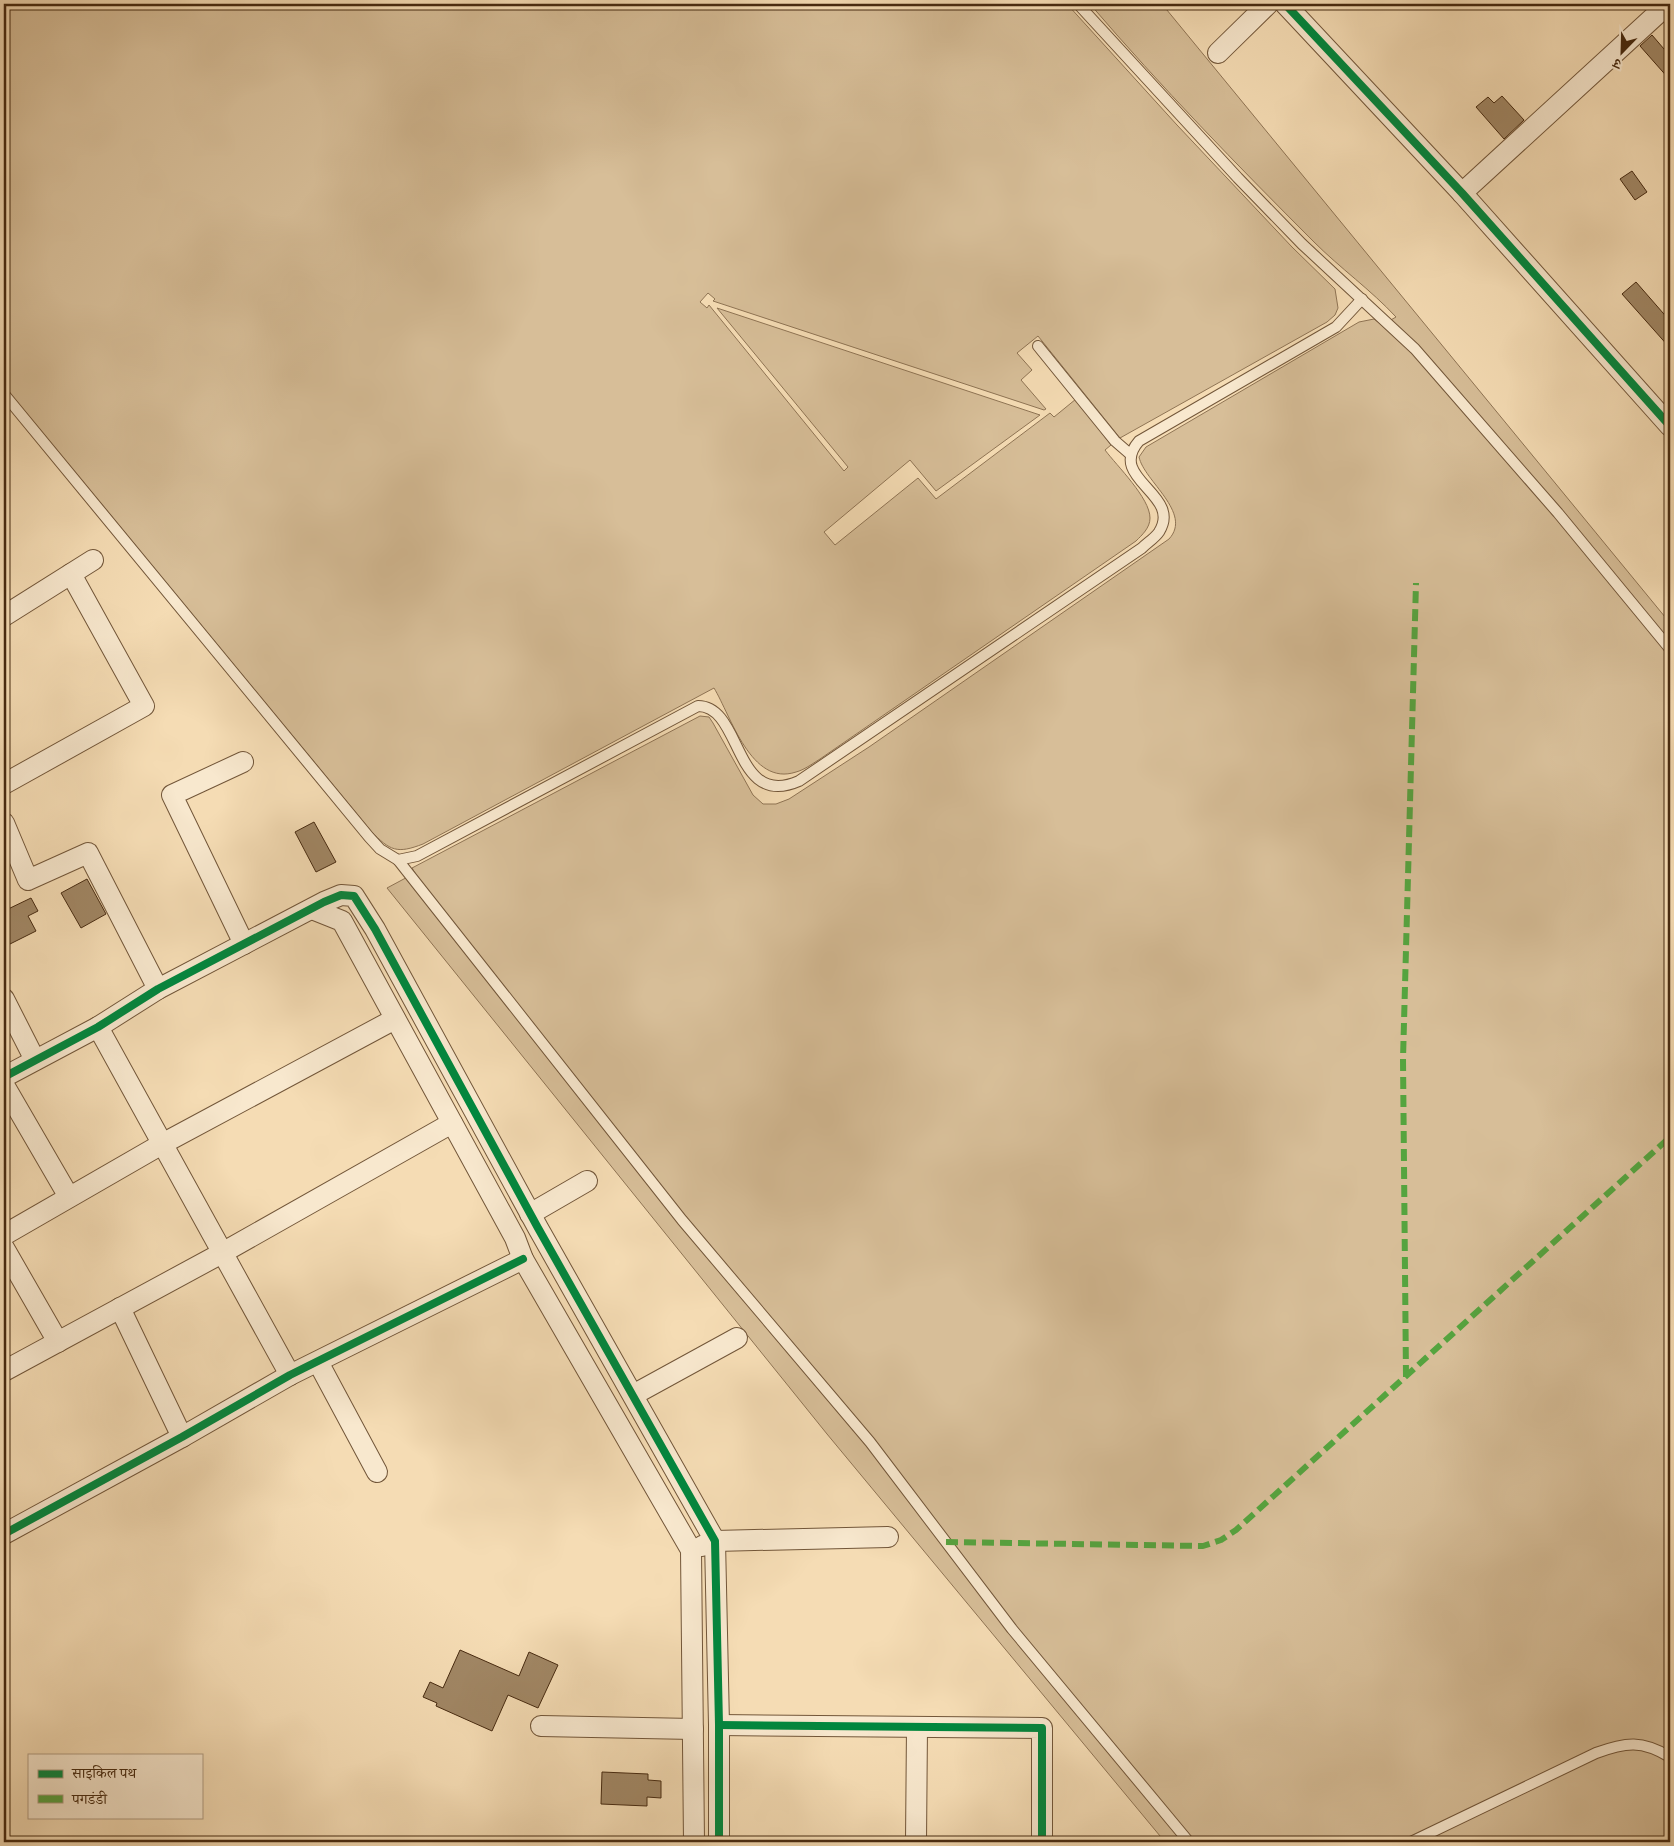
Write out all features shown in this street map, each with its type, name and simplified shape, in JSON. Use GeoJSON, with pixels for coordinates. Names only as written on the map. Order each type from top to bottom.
{"type":"FeatureCollection","features":[{"type":"Feature","properties":{"kind":"street"},"geometry":{"type":"LineString","coordinates":[[1218,54],[1268,4]]}},
{"type":"Feature","properties":{"kind":"street"},"geometry":{"type":"LineString","coordinates":[[1285,4],[1462,194],[1670,426]]}},
{"type":"Feature","properties":{"kind":"street"},"geometry":{"type":"LineString","coordinates":[[1462,194],[1668,4]]}},
{"type":"Feature","properties":{"kind":"street"},"geometry":{"type":"LineString","coordinates":[[4,616],[93,560]]}},
{"type":"Feature","properties":{"kind":"street"},"geometry":{"type":"LineString","coordinates":[[4,784],[144,706],[71,574]]}},
{"type":"Feature","properties":{"kind":"street"},"geometry":{"type":"LineString","coordinates":[[243,762],[172,795],[244,944]]}},
{"type":"Feature","properties":{"kind":"street"},"geometry":{"type":"LineString","coordinates":[[4,823],[28,880],[88,853],[158,989]]}},
{"type":"Feature","properties":{"kind":"street"},"geometry":{"type":"LineString","coordinates":[[4,1076],[98,1027],[158,989],[312,909],[341,895],[354,896],[375,930],[534,1221],[715,1541],[719,1725],[719,1842]]}},
{"type":"Feature","properties":{"kind":"street"},"geometry":{"type":"LineString","coordinates":[[312,909],[342,921],[514,1238],[523,1259],[691,1550],[694,1842]]}},
{"type":"Feature","properties":{"kind":"street"},"geometry":{"type":"LineString","coordinates":[[4,999],[35,1060]]}},
{"type":"Feature","properties":{"kind":"street"},"geometry":{"type":"LineString","coordinates":[[4,1235],[162,1144],[395,1019]]}},
{"type":"Feature","properties":{"kind":"street"},"geometry":{"type":"LineString","coordinates":[[98,1027],[290,1375]]}},
{"type":"Feature","properties":{"kind":"street"},"geometry":{"type":"LineString","coordinates":[[4,1085],[69,1197]]}},
{"type":"Feature","properties":{"kind":"street"},"geometry":{"type":"LineString","coordinates":[[4,1371],[222,1253],[452,1124]]}},
{"type":"Feature","properties":{"kind":"street"},"geometry":{"type":"LineString","coordinates":[[514,1238],[587,1181]]}},
{"type":"Feature","properties":{"kind":"street"},"geometry":{"type":"LineString","coordinates":[[4,1248],[58,1342]]}},
{"type":"Feature","properties":{"kind":"street"},"geometry":{"type":"LineString","coordinates":[[4,1534],[182,1437],[290,1375],[523,1259]]}},
{"type":"Feature","properties":{"kind":"street"},"geometry":{"type":"LineString","coordinates":[[120,1308],[182,1437]]}},
{"type":"Feature","properties":{"kind":"street"},"geometry":{"type":"LineString","coordinates":[[633,1395],[737,1338]]}},
{"type":"Feature","properties":{"kind":"street"},"geometry":{"type":"LineString","coordinates":[[318,1362],[377,1472]]}},
{"type":"Feature","properties":{"kind":"street"},"geometry":{"type":"LineString","coordinates":[[691,1550],[715,1541],[888,1537]]}},
{"type":"Feature","properties":{"kind":"street"},"geometry":{"type":"LineString","coordinates":[[719,1725],[1042,1728],[1042,1842]]}},
{"type":"Feature","properties":{"kind":"street"},"geometry":{"type":"LineString","coordinates":[[541,1726],[693,1729]]}},
{"type":"Feature","properties":{"kind":"street"},"geometry":{"type":"LineString","coordinates":[[916,1842],[917,1727]]}},
{"type":"Feature","properties":{"kind":"lane"},"geometry":{"type":"LineString","coordinates":[[1078,4],[1238,178],[1302,244],[1402,335],[1558,513],[1670,649]]}},
{"type":"Feature","properties":{"kind":"lane"},"geometry":{"type":"LineString","coordinates":[[398,860],[417,856],[698,706],[706,706],[718,715],[745,762],[763,782],[775,788],[786,787],[799,781],[1152,539],[1159,532],[1163,522],[1162,510],[1158,501],[1132,468],[1130,454],[1139,440],[1336,327],[1362,299]]}},
{"type":"Feature","properties":{"kind":"lane"},"geometry":{"type":"LineString","coordinates":[[1038,346],[1115,441],[1130,454]]}},
{"type":"Feature","properties":{"kind":"lane"},"geometry":{"type":"LineString","coordinates":[[4,394],[369,837],[380,849],[398,860],[676,1212],[870,1442],[1012,1629],[1189,1842]]}},
{"type":"Feature","properties":{"kind":"lane"},"geometry":{"type":"LineString","coordinates":[[1411,1842],[1618,1744],[1651,1746],[1670,1757]]}},
{"type":"Feature","properties":{"kind":"shaded area"},"geometry":{"type":"Polygon","coordinates":[[[4,4],[1067,4],[1177,125],[1292,247],[1335,289],[1338,308],[1335,315],[1327,322],[1120,438],[1038,336],[1017,353],[1032,370],[1021,380],[1046,409],[1044,410],[713,301],[715,299],[708,293],[700,302],[707,308],[709,305],[844,471],[848,467],[717,308],[1040,415],[936,491],[910,460],[824,532],[835,545],[918,478],[936,499],[1050,413],[1054,417],[1076,399],[1111,445],[1105,450],[1145,501],[1150,518],[1147,528],[1136,541],[802,770],[780,774],[767,769],[755,759],[744,746],[714,688],[423,844],[407,849],[394,849],[383,843],[371,831],[4,386],[4,4]]]}},
{"type":"Feature","properties":{"kind":"shaded area"},"geometry":{"type":"Polygon","coordinates":[[[1090,4],[1162,4],[1670,623],[1670,1842],[1165,1842],[827,1434],[387,888],[415,873],[412,868],[700,716],[709,717],[753,795],[763,804],[776,804],[789,799],[869,747],[1169,539],[1175,529],[1175,519],[1165,497],[1149,476],[1139,457],[1146,447],[1359,322],[1374,319],[1382,325],[1396,317],[1324,252],[1256,184],[1090,4]]]}},
{"type":"Feature","properties":{"kind":"building"},"geometry":{"type":"Polygon","coordinates":[[[1652,35],[1670,56],[1670,80],[1640,46],[1652,35]]]}},
{"type":"Feature","properties":{"kind":"building"},"geometry":{"type":"Polygon","coordinates":[[[1502,96],[1524,120],[1504,139],[1476,107],[1488,97],[1494,103],[1502,96]]]}},
{"type":"Feature","properties":{"kind":"building"},"geometry":{"type":"Polygon","coordinates":[[[1632,171],[1647,192],[1635,200],[1620,179],[1632,171]]]}},
{"type":"Feature","properties":{"kind":"building"},"geometry":{"type":"Polygon","coordinates":[[[1636,282],[1670,321],[1670,348],[1622,294],[1636,282]]]}},
{"type":"Feature","properties":{"kind":"building"},"geometry":{"type":"Polygon","coordinates":[[[314,822],[336,862],[316,872],[295,832],[314,822]]]}},
{"type":"Feature","properties":{"kind":"building"},"geometry":{"type":"Polygon","coordinates":[[[87,879],[106,914],[81,928],[61,893],[87,879]]]}},
{"type":"Feature","properties":{"kind":"building"},"geometry":{"type":"Polygon","coordinates":[[[31,898],[38,911],[28,916],[36,931],[4,947],[4,911],[31,898]]]}},
{"type":"Feature","properties":{"kind":"building"},"geometry":{"type":"Polygon","coordinates":[[[460,1650],[519,1676],[529,1652],[558,1665],[538,1708],[508,1695],[492,1731],[436,1706],[437,1703],[423,1697],[430,1682],[443,1688],[460,1650]]]}},
{"type":"Feature","properties":{"kind":"building"},"geometry":{"type":"Polygon","coordinates":[[[602,1772],[648,1774],[648,1780],[661,1781],[661,1798],[647,1797],[647,1806],[601,1804],[602,1772]]]}},
{"type":"Feature","properties":{"kind":"marked path"},"geometry":{"type":"LineString","coordinates":[[1406,1377],[1403,1059],[1416,583]]}},
{"type":"Feature","properties":{"kind":"marked path"},"geometry":{"type":"LineString","coordinates":[[946,1542],[1203,1546],[1221,1540],[1236,1530],[1670,1137]]}},
{"type":"Feature","properties":{"kind":"cycle path"},"geometry":{"type":"LineString","coordinates":[[1285,4],[1462,193],[1670,426]]}},
{"type":"Feature","properties":{"kind":"cycle path"},"geometry":{"type":"LineString","coordinates":[[4,1077],[98,1027],[158,989],[324,902],[341,895],[354,896],[375,929],[538,1228],[715,1541],[719,1725],[719,1842]]}},
{"type":"Feature","properties":{"kind":"cycle path"},"geometry":{"type":"LineString","coordinates":[[4,1534],[182,1437],[290,1375],[523,1259]]}},
{"type":"Feature","properties":{"kind":"cycle path"},"geometry":{"type":"LineString","coordinates":[[719,1725],[1042,1728],[1042,1842]]}}]}
